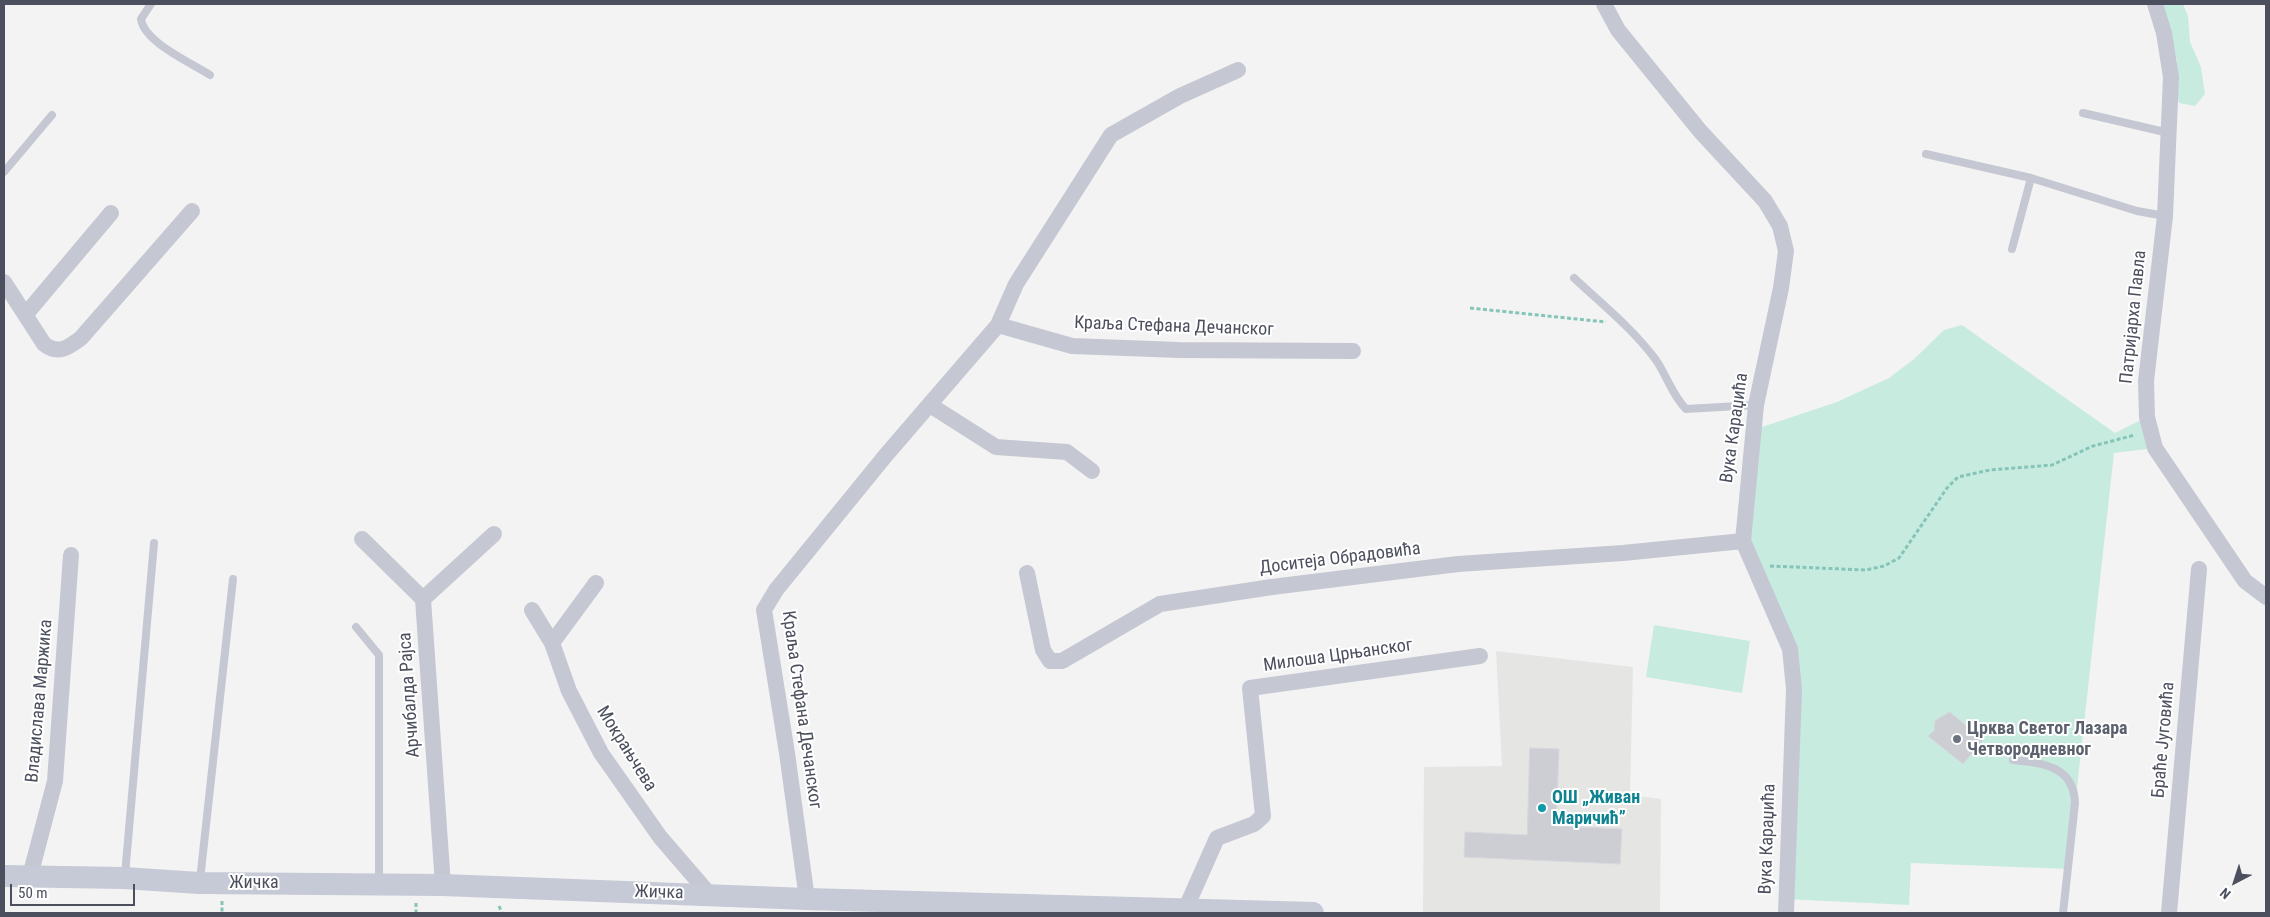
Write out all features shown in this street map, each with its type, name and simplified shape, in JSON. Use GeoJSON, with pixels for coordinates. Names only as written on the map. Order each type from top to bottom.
{"type":"FeatureCollection","features":[{"type":"Feature","properties":{"kind":"main road","name":"Жичка"},"geometry":{"type":"LineString","coordinates":[[4,876],[124,878],[199,883],[443,885],[1090,910],[1314,913]]}},
{"type":"Feature","properties":{"kind":"street","name":"Вука Караџића"},"geometry":{"type":"LineString","coordinates":[[1604,4],[1618,30],[1700,131],[1765,201],[1780,226],[1786,251],[1781,288],[1756,405],[1742,541],[1790,649],[1794,689],[1786,913]]}},
{"type":"Feature","properties":{"kind":"street","name":"Патријарха Павла"},"geometry":{"type":"LineString","coordinates":[[2155,4],[2164,33],[2171,77],[2165,216],[2146,381],[2147,417],[2155,448],[2242,576],[2266,597]]}},
{"type":"Feature","properties":{"kind":"street","name":"Краља Стефана Дечанског"},"geometry":{"type":"LineString","coordinates":[[807,899],[787,753],[764,610],[776,590],[886,455],[998,325],[1016,284],[1111,135],[1180,96],[1238,70]]}},
{"type":"Feature","properties":{"kind":"street"},"geometry":{"type":"LineString","coordinates":[[4,282],[44,344],[51,350],[63,350],[81,338],[192,212]]}},
{"type":"Feature","properties":{"kind":"street"},"geometry":{"type":"LineString","coordinates":[[26,314],[112,213]]}},
{"type":"Feature","properties":{"kind":"street","name":"Краља Стефана Дечанског"},"geometry":{"type":"LineString","coordinates":[[998,325],[1072,346],[1180,350],[1353,351]]}},
{"type":"Feature","properties":{"kind":"street"},"geometry":{"type":"LineString","coordinates":[[930,405],[996,447],[1067,452],[1092,471]]}},
{"type":"Feature","properties":{"kind":"street"},"geometry":{"type":"LineString","coordinates":[[362,539],[423,599],[494,534]]}},
{"type":"Feature","properties":{"kind":"street","name":"Доситеја Обрадовића"},"geometry":{"type":"LineString","coordinates":[[1027,573],[1043,650],[1050,662],[1062,661],[1160,604],[1272,587],[1458,564],[1623,553],[1742,541]]}},
{"type":"Feature","properties":{"kind":"street","name":"Владислава Маржика"},"geometry":{"type":"LineString","coordinates":[[30,876],[55,781],[70,555]]}},
{"type":"Feature","properties":{"kind":"street","name":"Браће Југовића"},"geometry":{"type":"LineString","coordinates":[[2169,913],[2199,570]]}},
{"type":"Feature","properties":{"kind":"street"},"geometry":{"type":"LineString","coordinates":[[552,643],[596,583]]}},
{"type":"Feature","properties":{"kind":"street","name":"Арчибалда Рајса"},"geometry":{"type":"LineString","coordinates":[[423,599],[443,885]]}},
{"type":"Feature","properties":{"kind":"street","name":"Мокрањчева"},"geometry":{"type":"LineString","coordinates":[[532,610],[552,643],[569,691],[601,753],[660,837],[710,895]]}},
{"type":"Feature","properties":{"kind":"street","name":"Милоша Црњанског"},"geometry":{"type":"LineString","coordinates":[[1184,910],[1217,838],[1254,824],[1263,816],[1250,688],[1480,656]]}},
{"type":"Feature","properties":{"kind":"lane"},"geometry":{"type":"LineString","coordinates":[[151,4],[141,19],[142,28],[150,38],[210,75]]}},
{"type":"Feature","properties":{"kind":"lane"},"geometry":{"type":"LineString","coordinates":[[2083,113],[2168,132]]}},
{"type":"Feature","properties":{"kind":"lane"},"geometry":{"type":"LineString","coordinates":[[4,172],[52,115]]}},
{"type":"Feature","properties":{"kind":"lane"},"geometry":{"type":"LineString","coordinates":[[1926,154],[2030,178],[2136,211],[2165,216]]}},
{"type":"Feature","properties":{"kind":"lane"},"geometry":{"type":"LineString","coordinates":[[2012,250],[2030,178]]}},
{"type":"Feature","properties":{"kind":"lane"},"geometry":{"type":"LineString","coordinates":[[1574,278],[1638,338],[1657,362],[1676,400],[1686,409],[1756,405]]}},
{"type":"Feature","properties":{"kind":"lane"},"geometry":{"type":"LineString","coordinates":[[124,878],[154,543]]}},
{"type":"Feature","properties":{"kind":"lane"},"geometry":{"type":"LineString","coordinates":[[199,883],[233,579]]}},
{"type":"Feature","properties":{"kind":"lane"},"geometry":{"type":"LineString","coordinates":[[356,628],[379,655],[379,884]]}},
{"type":"Feature","properties":{"kind":"lane"},"geometry":{"type":"LineString","coordinates":[[2013,760],[2049,766],[2070,780],[2075,790],[2063,913]]}},
{"type":"Feature","properties":{"kind":"path"},"geometry":{"type":"LineString","coordinates":[[1470,308],[1624,324]]}},
{"type":"Feature","properties":{"kind":"path"},"geometry":{"type":"LineString","coordinates":[[1754,566],[1866,570],[1884,566],[1899,558],[1947,488],[1958,477],[1990,470],[2052,465],[2093,446],[2151,431]]}},
{"type":"Feature","properties":{"kind":"shaded area"},"geometry":{"type":"Polygon","coordinates":[[[1496,651],[1633,667],[1630,795],[1661,799],[1660,913],[1423,913],[1424,767],[1502,766],[1496,651]]]}},
{"type":"Feature","properties":{"kind":"green space"},"geometry":{"type":"Polygon","coordinates":[[[2163,4],[2183,4],[2188,16],[2190,42],[2201,67],[2205,94],[2195,106],[2179,103],[2175,86],[2177,61],[2163,4]]]}},
{"type":"Feature","properties":{"kind":"green space"},"geometry":{"type":"Polygon","coordinates":[[[1962,325],[2115,433],[2147,417],[2155,448],[2114,453],[2068,869],[1911,863],[1909,905],[1785,899],[1790,649],[1743,541],[1753,430],[1837,402],[1889,378],[1914,359],[1944,330],[1962,325]]]}},
{"type":"Feature","properties":{"kind":"green space"},"geometry":{"type":"Polygon","coordinates":[[[1654,625],[1750,641],[1742,693],[1646,677],[1654,625]]]}},
{"type":"Feature","properties":{"kind":"building","name":"Црква Светог Лазара Четвородневног"},"geometry":{"type":"Polygon","coordinates":[[[1950,712],[1983,740],[1963,764],[1928,736],[1934,731],[1935,721],[1950,712]]]}},
{"type":"Feature","properties":{"kind":"building","name":"ОШ „Живан Маричић”"},"geometry":{"type":"Polygon","coordinates":[[[1530,748],[1559,749],[1556,826],[1622,829],[1620,864],[1464,857],[1465,832],[1527,835],[1530,748]]]}},
{"type":"Feature","properties":{"kind":"place","name":"Црква Светог Лазара Четвородневног"},"geometry":{"type":"Point","coordinates":[1957,739]}},
{"type":"Feature","properties":{"kind":"place","name":"ОШ „Живан Маричић”"},"geometry":{"type":"Point","coordinates":[1542,808]}}]}
